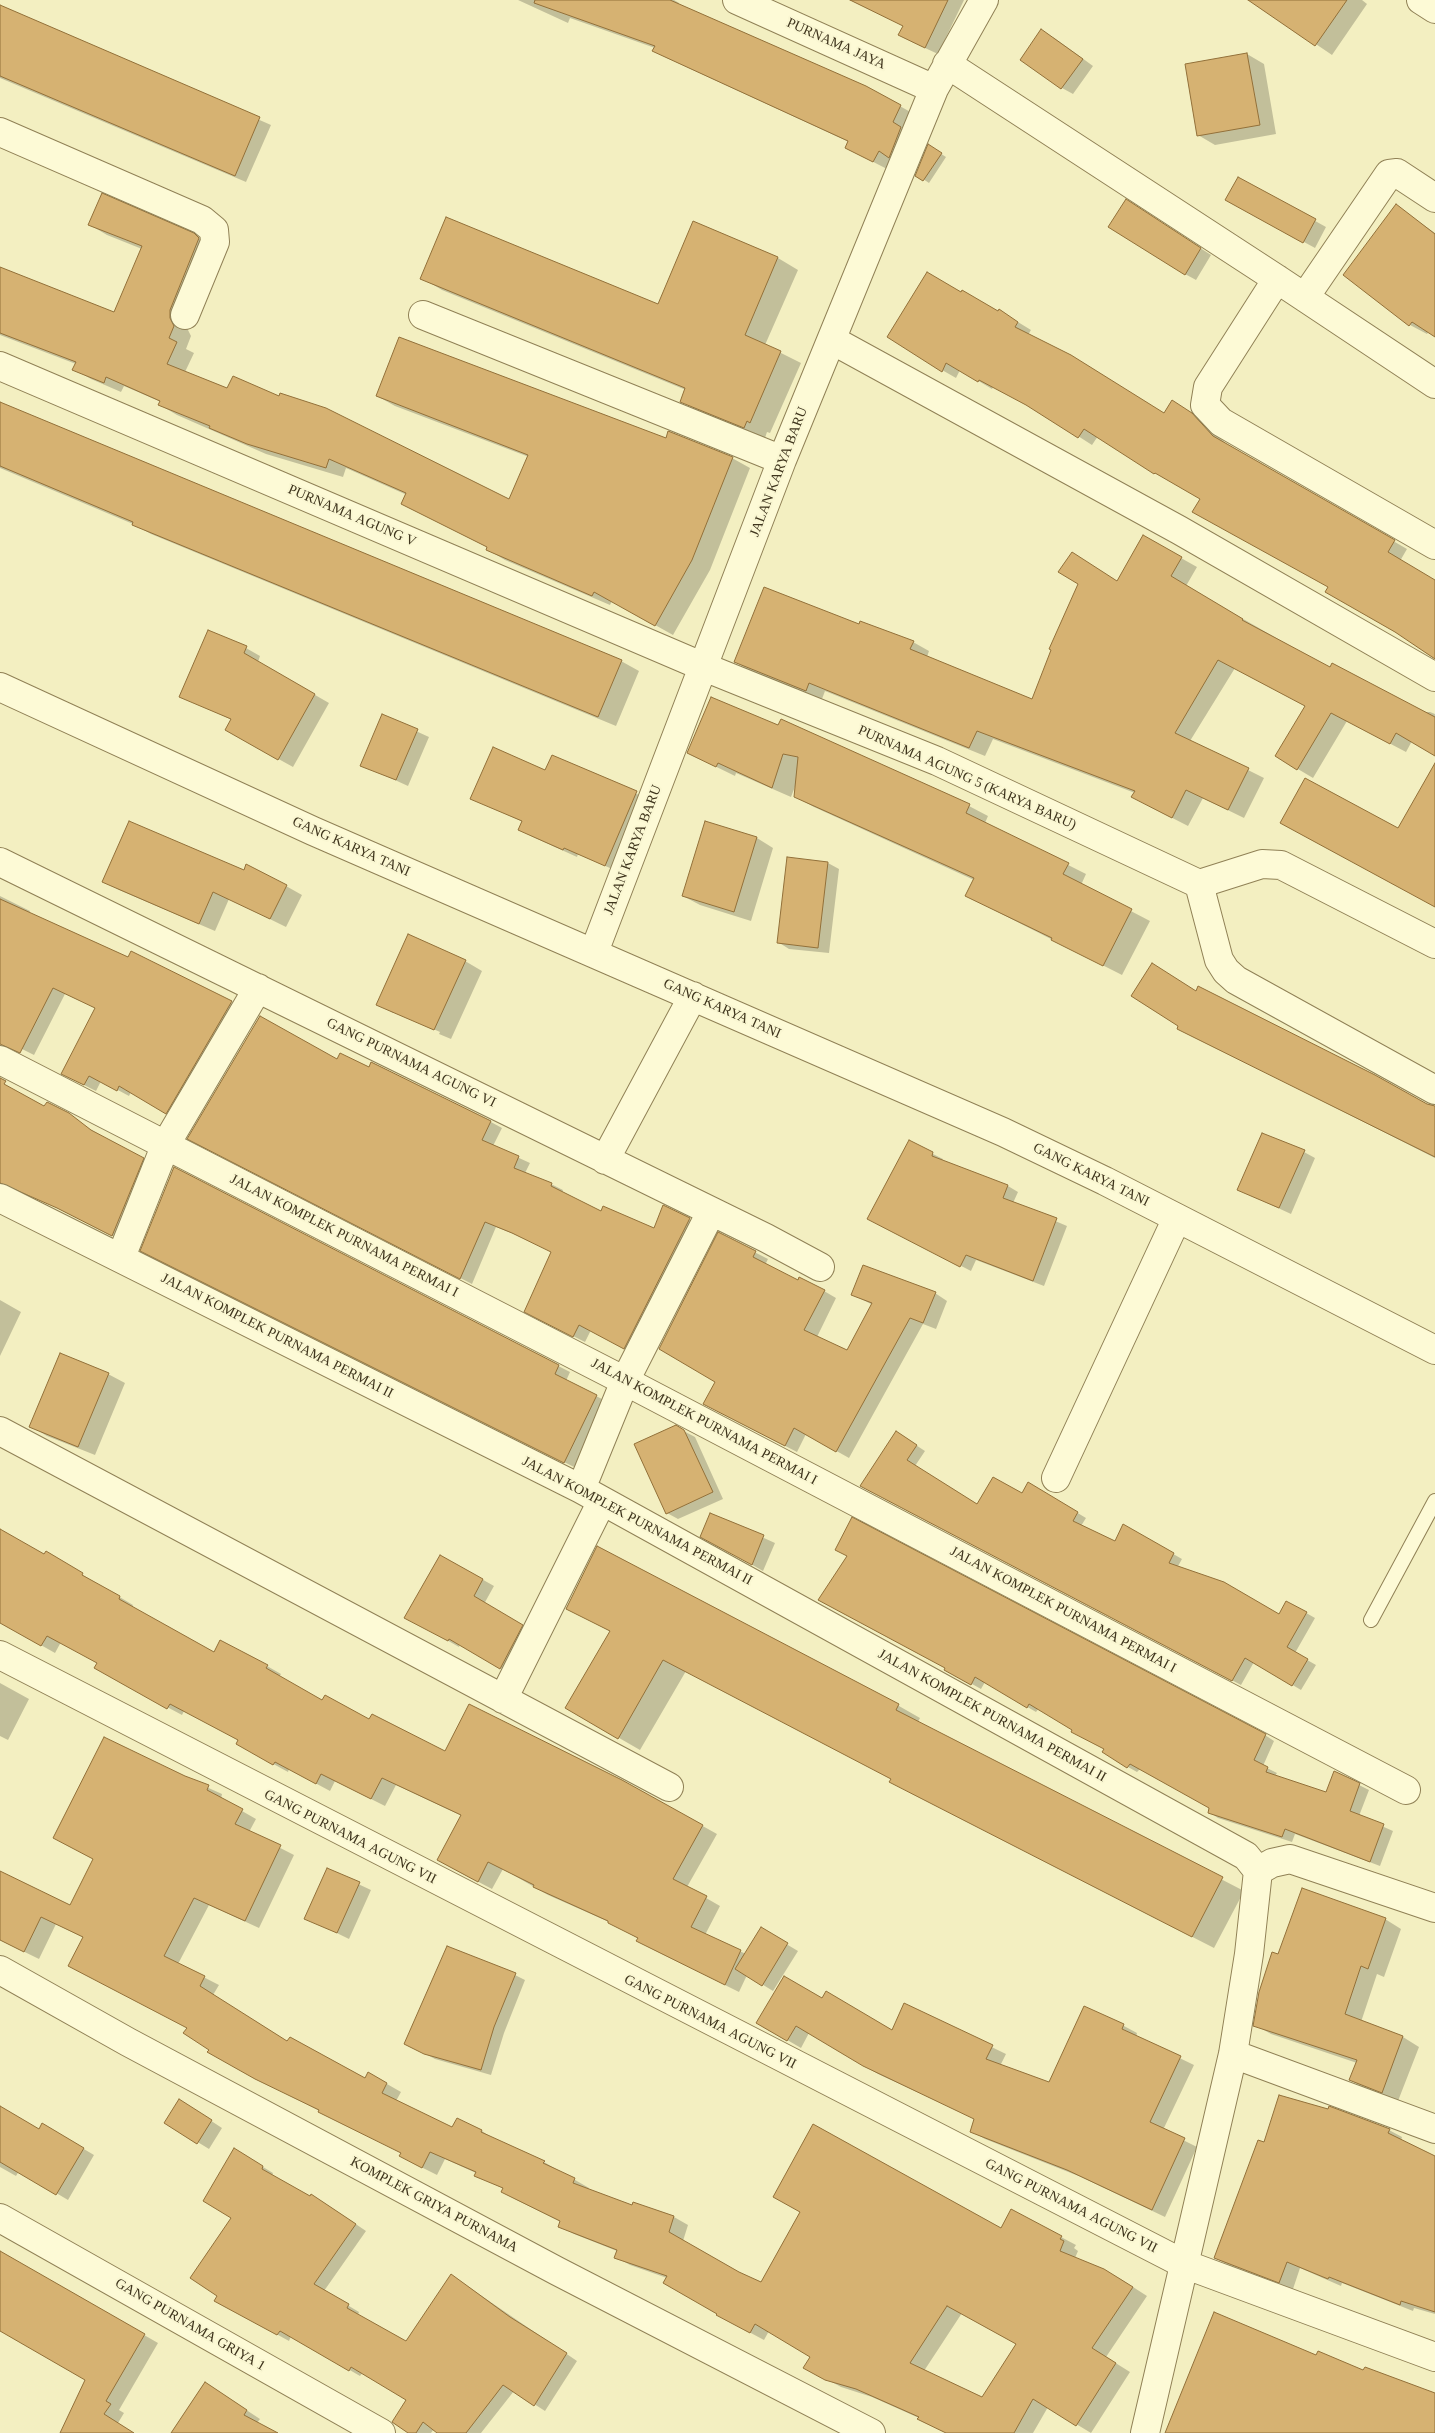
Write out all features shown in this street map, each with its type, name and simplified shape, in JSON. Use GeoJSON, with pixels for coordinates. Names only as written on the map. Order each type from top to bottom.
{"type":"FeatureCollection","features":[{"type":"Feature","properties":{"kind":"street","name":"PURNAMA JAYA"},"geometry":{"type":"LineString","coordinates":[[737,0],[934,89]]}},
{"type":"Feature","properties":{"kind":"street","name":"JALAN KARYA BARU"},"geometry":{"type":"LineString","coordinates":[[594,952],[782,460],[934,89],[984,0]]}},
{"type":"Feature","properties":{"kind":"street"},"geometry":{"type":"LineString","coordinates":[[1421,0],[1435,9]]}},
{"type":"Feature","properties":{"kind":"street"},"geometry":{"type":"LineString","coordinates":[[947,64],[1435,384]]}},
{"type":"Feature","properties":{"kind":"street"},"geometry":{"type":"LineString","coordinates":[[0,132],[202,220],[214,230],[215,242],[185,315]]}},
{"type":"Feature","properties":{"kind":"street"},"geometry":{"type":"LineString","coordinates":[[1305,297],[1389,174],[1397,173],[1435,198]]}},
{"type":"Feature","properties":{"kind":"street"},"geometry":{"type":"LineString","coordinates":[[1277,279],[1208,387],[1205,405],[1221,422],[1435,545]]}},
{"type":"Feature","properties":{"kind":"street"},"geometry":{"type":"LineString","coordinates":[[424,315],[782,460]]}},
{"type":"Feature","properties":{"kind":"street"},"geometry":{"type":"LineString","coordinates":[[832,340],[1179,530],[1435,677]]}},
{"type":"Feature","properties":{"kind":"street","name":"PURNAMA AGUNG V"},"geometry":{"type":"LineString","coordinates":[[0,366],[704,667]]}},
{"type":"Feature","properties":{"kind":"street","name":"PURNAMA AGUNG 5 (KARYA BARU)"},"geometry":{"type":"LineString","coordinates":[[704,667],[937,761],[1199,884]]}},
{"type":"Feature","properties":{"kind":"street","name":"GANG KARYA TANI"},"geometry":{"type":"LineString","coordinates":[[0,687],[313,831],[1003,1132],[1177,1218],[1435,1350]]}},
{"type":"Feature","properties":{"kind":"street","name":"GANG PURNAMA AGUNG VI"},"geometry":{"type":"LineString","coordinates":[[0,862],[766,1238],[820,1267]]}},
{"type":"Feature","properties":{"kind":"street"},"geometry":{"type":"LineString","coordinates":[[1435,944],[1281,865],[1262,864],[1199,884],[1219,960],[1226,971],[1236,980],[1435,1090]]}},
{"type":"Feature","properties":{"kind":"street"},"geometry":{"type":"LineString","coordinates":[[122,1257],[166,1144],[258,988]]}},
{"type":"Feature","properties":{"kind":"street"},"geometry":{"type":"LineString","coordinates":[[605,1160],[693,996]]}},
{"type":"Feature","properties":{"kind":"street","name":"JALAN KOMPLEK PURNAMA PERMAI I"},"geometry":{"type":"LineString","coordinates":[[0,1060],[625,1381],[1406,1790]]}},
{"type":"Feature","properties":{"kind":"street","name":"JALAN KOMPLEK PURNAMA PERMAI II"},"geometry":{"type":"LineString","coordinates":[[0,1198],[122,1257],[592,1495],[1246,1856],[1258,1870]]}},
{"type":"Feature","properties":{"kind":"street"},"geometry":{"type":"LineString","coordinates":[[503,1699],[592,1495],[625,1381],[711,1212]]}},
{"type":"Feature","properties":{"kind":"street"},"geometry":{"type":"LineString","coordinates":[[1056,1478],[1177,1218]]}},
{"type":"Feature","properties":{"kind":"street"},"geometry":{"type":"LineString","coordinates":[[0,1431],[668,1787]]}},
{"type":"Feature","properties":{"kind":"street","name":"GANG PURNAMA AGUNG VII"},"geometry":{"type":"LineString","coordinates":[[0,1655],[1184,2264],[1435,2357]]}},
{"type":"Feature","properties":{"kind":"street"},"geometry":{"type":"LineString","coordinates":[[1145,2433],[1233,2054],[1249,1954],[1258,1870],[1272,1863],[1290,1860],[1435,1908]]}},
{"type":"Feature","properties":{"kind":"street","name":"KOMPLEK GRIYA PURNAMA"},"geometry":{"type":"LineString","coordinates":[[0,1970],[137,2047],[557,2271],[871,2433]]}},
{"type":"Feature","properties":{"kind":"street"},"geometry":{"type":"LineString","coordinates":[[1233,2054],[1435,2129]]}},
{"type":"Feature","properties":{"kind":"street","name":"GANG PURNAMA GRIYA 1"},"geometry":{"type":"LineString","coordinates":[[0,2218],[381,2433]]}},
{"type":"Feature","properties":{"kind":"lane"},"geometry":{"type":"LineString","coordinates":[[1372,1620],[1435,1501]]}},
{"type":"Feature","properties":{"kind":"building"},"geometry":{"type":"Polygon","coordinates":[[[535,0],[670,0],[866,86],[901,105],[893,122],[901,127],[889,158],[879,151],[873,162],[845,148],[848,141],[652,51],[655,46],[534,3],[535,0]]]}},
{"type":"Feature","properties":{"kind":"building"},"geometry":{"type":"Polygon","coordinates":[[[850,0],[948,0],[925,48],[898,35],[903,26],[850,0]]]}},
{"type":"Feature","properties":{"kind":"building"},"geometry":{"type":"Polygon","coordinates":[[[1248,0],[1347,0],[1315,46],[1248,0]]]}},
{"type":"Feature","properties":{"kind":"building"},"geometry":{"type":"Polygon","coordinates":[[[0,5],[260,117],[235,176],[0,76],[0,5]]]}},
{"type":"Feature","properties":{"kind":"building"},"geometry":{"type":"Polygon","coordinates":[[[1041,29],[1083,59],[1061,89],[1020,60],[1041,29]]]}},
{"type":"Feature","properties":{"kind":"building"},"geometry":{"type":"Polygon","coordinates":[[[1247,53],[1260,125],[1197,136],[1185,64],[1247,53]]]}},
{"type":"Feature","properties":{"kind":"building"},"geometry":{"type":"Polygon","coordinates":[[[928,144],[942,153],[923,181],[915,176],[928,144]]]}},
{"type":"Feature","properties":{"kind":"building"},"geometry":{"type":"Polygon","coordinates":[[[1238,177],[1316,219],[1303,243],[1225,200],[1238,177]]]}},
{"type":"Feature","properties":{"kind":"building"},"geometry":{"type":"Polygon","coordinates":[[[102,193],[194,233],[199,238],[170,310],[170,318],[174,326],[169,338],[177,342],[167,364],[227,388],[233,376],[279,396],[280,393],[326,408],[509,499],[528,455],[376,396],[399,337],[666,438],[668,431],[733,457],[692,560],[655,626],[594,592],[592,596],[486,550],[487,547],[401,504],[406,493],[329,459],[326,468],[247,444],[209,428],[210,426],[158,405],[160,401],[106,377],[104,383],[72,370],[76,362],[0,333],[0,267],[114,312],[142,246],[88,225],[102,193]]]}},
{"type":"Feature","properties":{"kind":"building"},"geometry":{"type":"Polygon","coordinates":[[[1126,199],[1201,248],[1185,275],[1108,227],[1126,199]]]}},
{"type":"Feature","properties":{"kind":"building"},"geometry":{"type":"Polygon","coordinates":[[[1396,204],[1435,234],[1435,337],[1412,322],[1409,326],[1343,275],[1396,204]]]}},
{"type":"Feature","properties":{"kind":"building"},"geometry":{"type":"Polygon","coordinates":[[[446,217],[658,304],[693,221],[778,257],[745,335],[781,351],[750,423],[747,421],[744,428],[680,402],[685,388],[420,279],[446,217]]]}},
{"type":"Feature","properties":{"kind":"building"},"geometry":{"type":"Polygon","coordinates":[[[927,272],[961,292],[962,290],[998,311],[999,309],[1018,322],[1015,327],[1071,355],[1164,413],[1172,400],[1192,413],[1213,436],[1395,540],[1388,552],[1435,580],[1435,659],[1395,632],[1325,592],[1328,587],[1192,512],[1200,499],[1154,474],[1084,429],[1078,438],[1026,405],[979,380],[978,382],[946,363],[942,372],[887,337],[927,272]]]}},
{"type":"Feature","properties":{"kind":"building"},"geometry":{"type":"Polygon","coordinates":[[[0,402],[622,660],[598,717],[132,525],[133,522],[0,466],[0,402]]]}},
{"type":"Feature","properties":{"kind":"building"},"geometry":{"type":"Polygon","coordinates":[[[1143,535],[1182,557],[1171,576],[1242,620],[1330,667],[1332,663],[1435,717],[1435,756],[1396,733],[1390,744],[1331,713],[1297,770],[1275,756],[1305,706],[1218,660],[1175,733],[1249,768],[1228,810],[1186,790],[1172,818],[1131,797],[1135,791],[977,731],[969,748],[809,683],[806,691],[734,662],[764,587],[859,624],[860,621],[914,641],[910,649],[1032,699],[1051,650],[1049,649],[1078,584],[1058,572],[1072,552],[1117,581],[1143,535]]]}},
{"type":"Feature","properties":{"kind":"building"},"geometry":{"type":"Polygon","coordinates":[[[208,630],[247,646],[244,653],[315,694],[278,760],[225,730],[231,719],[179,697],[208,630]]]}},
{"type":"Feature","properties":{"kind":"building"},"geometry":{"type":"Polygon","coordinates":[[[711,697],[778,725],[781,719],[970,804],[966,813],[1069,863],[1063,874],[1132,909],[1103,966],[1051,940],[1052,938],[965,896],[974,878],[794,797],[798,757],[783,754],[772,788],[718,763],[716,767],[687,753],[711,697]]]}},
{"type":"Feature","properties":{"kind":"building"},"geometry":{"type":"Polygon","coordinates":[[[382,714],[418,729],[396,780],[360,766],[382,714]]]}},
{"type":"Feature","properties":{"kind":"building"},"geometry":{"type":"Polygon","coordinates":[[[493,747],[545,770],[552,755],[637,791],[605,866],[518,830],[522,821],[470,799],[493,747]]]}},
{"type":"Feature","properties":{"kind":"building"},"geometry":{"type":"Polygon","coordinates":[[[1435,763],[1435,907],[1280,823],[1305,778],[1398,828],[1435,763]]]}},
{"type":"Feature","properties":{"kind":"building"},"geometry":{"type":"Polygon","coordinates":[[[129,821],[244,870],[246,864],[287,885],[270,919],[213,892],[199,924],[102,882],[129,821]]]}},
{"type":"Feature","properties":{"kind":"building"},"geometry":{"type":"Polygon","coordinates":[[[705,821],[757,837],[734,912],[682,896],[705,821]]]}},
{"type":"Feature","properties":{"kind":"building"},"geometry":{"type":"Polygon","coordinates":[[[787,857],[828,862],[818,948],[777,943],[787,857]]]}},
{"type":"Feature","properties":{"kind":"building"},"geometry":{"type":"Polygon","coordinates":[[[0,899],[128,957],[131,951],[232,1001],[166,1114],[119,1086],[117,1091],[89,1076],[84,1085],[61,1074],[95,1008],[53,988],[20,1053],[0,1044],[0,899]]]}},
{"type":"Feature","properties":{"kind":"building"},"geometry":{"type":"Polygon","coordinates":[[[408,934],[466,960],[434,1030],[376,1005],[408,934]]]}},
{"type":"Feature","properties":{"kind":"building"},"geometry":{"type":"Polygon","coordinates":[[[1152,963],[1196,991],[1198,986],[1375,1075],[1427,1104],[1435,1106],[1435,1157],[1177,1029],[1178,1026],[1131,996],[1152,963]]]}},
{"type":"Feature","properties":{"kind":"building"},"geometry":{"type":"Polygon","coordinates":[[[260,1016],[337,1059],[340,1053],[369,1067],[371,1062],[491,1121],[482,1140],[519,1156],[514,1168],[552,1183],[551,1186],[601,1211],[603,1206],[654,1228],[663,1205],[690,1218],[624,1349],[579,1325],[573,1337],[524,1312],[551,1252],[512,1233],[485,1222],[460,1279],[187,1139],[260,1016]]]}},
{"type":"Feature","properties":{"kind":"building"},"geometry":{"type":"Polygon","coordinates":[[[0,1078],[6,1081],[4,1084],[44,1106],[47,1102],[69,1113],[91,1130],[144,1158],[112,1236],[57,1208],[0,1183],[0,1078]]]}},
{"type":"Feature","properties":{"kind":"building"},"geometry":{"type":"Polygon","coordinates":[[[1262,1133],[1305,1150],[1279,1208],[1237,1190],[1262,1133]]]}},
{"type":"Feature","properties":{"kind":"building"},"geometry":{"type":"Polygon","coordinates":[[[909,1140],[933,1152],[932,1156],[1008,1185],[1003,1198],[1057,1218],[1033,1281],[966,1255],[960,1267],[867,1219],[909,1140]]]}},
{"type":"Feature","properties":{"kind":"building"},"geometry":{"type":"Polygon","coordinates":[[[174,1167],[559,1365],[555,1374],[597,1395],[564,1463],[140,1251],[174,1167]]]}},
{"type":"Feature","properties":{"kind":"building"},"geometry":{"type":"Polygon","coordinates":[[[718,1232],[756,1251],[753,1257],[798,1280],[799,1277],[825,1290],[804,1330],[847,1350],[872,1303],[851,1295],[863,1265],[936,1292],[923,1323],[910,1318],[836,1452],[794,1428],[785,1446],[703,1404],[715,1382],[659,1349],[718,1232]]]}},
{"type":"Feature","properties":{"kind":"building"},"geometry":{"type":"Polygon","coordinates":[[[60,1353],[109,1373],[78,1447],[29,1427],[60,1353]]]}},
{"type":"Feature","properties":{"kind":"building"},"geometry":{"type":"Polygon","coordinates":[[[676,1425],[684,1430],[713,1492],[666,1514],[634,1444],[676,1425]]]}},
{"type":"Feature","properties":{"kind":"building"},"geometry":{"type":"Polygon","coordinates":[[[896,1431],[917,1445],[907,1460],[977,1504],[993,1477],[1022,1493],[1028,1482],[1078,1512],[1073,1521],[1115,1541],[1123,1524],[1174,1553],[1169,1563],[1224,1582],[1279,1614],[1286,1601],[1307,1612],[1287,1647],[1308,1659],[1292,1686],[1245,1658],[1232,1681],[860,1486],[896,1431]]]}},
{"type":"Feature","properties":{"kind":"building"},"geometry":{"type":"Polygon","coordinates":[[[710,1513],[764,1535],[752,1565],[700,1537],[710,1513]]]}},
{"type":"Feature","properties":{"kind":"building"},"geometry":{"type":"Polygon","coordinates":[[[852,1517],[1266,1734],[1254,1760],[1268,1767],[1266,1772],[1326,1792],[1334,1771],[1360,1783],[1350,1811],[1384,1824],[1370,1862],[1285,1829],[1282,1837],[1208,1813],[1209,1808],[1130,1764],[1127,1768],[1102,1752],[1104,1749],[1071,1732],[1072,1730],[1029,1704],[1027,1708],[975,1677],[971,1685],[944,1670],[945,1668],[818,1600],[847,1556],[835,1550],[852,1517]]]}},
{"type":"Feature","properties":{"kind":"building"},"geometry":{"type":"Polygon","coordinates":[[[0,1529],[44,1554],[46,1551],[83,1573],[82,1575],[120,1596],[119,1599],[214,1652],[220,1640],[268,1665],[266,1668],[322,1700],[325,1695],[369,1719],[372,1714],[445,1751],[469,1704],[622,1780],[703,1825],[673,1879],[707,1896],[691,1927],[741,1950],[725,1985],[636,1941],[638,1938],[608,1923],[608,1921],[533,1887],[534,1885],[488,1862],[478,1882],[437,1860],[461,1815],[382,1778],[371,1799],[321,1774],[316,1784],[275,1762],[273,1765],[236,1744],[238,1740],[170,1704],[167,1709],[94,1668],[97,1663],[47,1636],[41,1646],[0,1623],[0,1529]]]}},
{"type":"Feature","properties":{"kind":"building"},"geometry":{"type":"Polygon","coordinates":[[[597,1546],[899,1704],[896,1710],[1223,1877],[1192,1937],[889,1782],[891,1779],[663,1660],[618,1739],[565,1708],[610,1631],[566,1609],[597,1546]]]}},
{"type":"Feature","properties":{"kind":"building"},"geometry":{"type":"Polygon","coordinates":[[[440,1555],[483,1579],[474,1596],[523,1625],[500,1669],[449,1639],[448,1641],[404,1618],[440,1555]]]}},
{"type":"Feature","properties":{"kind":"building"},"geometry":{"type":"Polygon","coordinates":[[[104,1737],[185,1776],[209,1785],[207,1790],[243,1809],[235,1824],[281,1845],[245,1921],[194,1898],[164,1956],[205,1976],[200,1986],[287,2041],[290,2037],[365,2078],[368,2072],[387,2083],[382,2093],[452,2127],[457,2118],[482,2130],[481,2132],[545,2161],[543,2163],[575,2178],[573,2183],[632,2205],[633,2202],[674,2216],[669,2232],[739,2272],[761,2282],[800,2212],[773,2197],[813,2124],[1001,2228],[1011,2209],[1062,2236],[1060,2239],[1064,2241],[1060,2251],[1104,2269],[1133,2287],[1092,2348],[1116,2363],[1076,2426],[1033,2399],[1014,2433],[946,2433],[917,2419],[919,2417],[856,2389],[825,2380],[803,2368],[810,2357],[755,2324],[750,2333],[716,2315],[663,2283],[667,2276],[614,2258],[617,2250],[558,2227],[560,2221],[501,2192],[503,2188],[474,2176],[476,2172],[430,2152],[422,2168],[399,2156],[401,2153],[318,2112],[319,2110],[255,2079],[207,2052],[209,2050],[183,2033],[187,2028],[68,1966],[83,1937],[41,1917],[24,1952],[0,1940],[0,1871],[70,1905],[93,1859],[53,1838],[104,1737]],[[947,2306],[910,2363],[982,2397],[1016,2344],[947,2306]]]}},
{"type":"Feature","properties":{"kind":"building"},"geometry":{"type":"Polygon","coordinates":[[[327,1868],[360,1882],[337,1933],[304,1919],[327,1868]]]}},
{"type":"Feature","properties":{"kind":"building"},"geometry":{"type":"Polygon","coordinates":[[[1302,1888],[1386,1918],[1368,1969],[1361,1966],[1345,2014],[1403,2036],[1382,2093],[1349,2080],[1357,2060],[1253,2026],[1259,1992],[1272,1952],[1278,1954],[1302,1888]]]}},
{"type":"Feature","properties":{"kind":"building"},"geometry":{"type":"Polygon","coordinates":[[[761,1927],[788,1943],[762,1986],[735,1969],[761,1927]]]}},
{"type":"Feature","properties":{"kind":"building"},"geometry":{"type":"Polygon","coordinates":[[[447,1946],[516,1973],[494,2027],[481,2070],[424,2054],[404,2044],[447,1946]]]}},
{"type":"Feature","properties":{"kind":"building"},"geometry":{"type":"Polygon","coordinates":[[[784,1976],[822,1998],[826,1991],[892,2030],[904,2003],[993,2045],[986,2059],[1049,2082],[1084,2006],[1124,2024],[1122,2029],[1181,2056],[1150,2122],[1185,2138],[1152,2210],[1067,2170],[970,2132],[974,2119],[863,2066],[796,2026],[787,2041],[756,2023],[784,1976]]]}},
{"type":"Feature","properties":{"kind":"building"},"geometry":{"type":"Polygon","coordinates":[[[1279,2095],[1328,2109],[1329,2106],[1390,2129],[1388,2133],[1435,2156],[1435,2312],[1401,2301],[1400,2305],[1287,2262],[1279,2283],[1214,2258],[1258,2140],[1264,2142],[1279,2095]]]}},
{"type":"Feature","properties":{"kind":"building"},"geometry":{"type":"Polygon","coordinates":[[[179,2099],[212,2120],[197,2144],[164,2123],[179,2099]]]}},
{"type":"Feature","properties":{"kind":"building"},"geometry":{"type":"Polygon","coordinates":[[[0,2106],[39,2129],[42,2123],[84,2148],[56,2195],[0,2162],[0,2106]]]}},
{"type":"Feature","properties":{"kind":"building"},"geometry":{"type":"Polygon","coordinates":[[[234,2148],[263,2166],[262,2169],[310,2196],[311,2194],[356,2224],[314,2284],[349,2304],[347,2308],[406,2341],[451,2274],[510,2317],[567,2353],[534,2406],[503,2385],[466,2433],[437,2433],[423,2422],[416,2433],[408,2433],[392,2422],[406,2400],[351,2367],[349,2371],[280,2331],[277,2335],[214,2301],[217,2296],[190,2278],[231,2218],[203,2201],[234,2148]]]}},
{"type":"Feature","properties":{"kind":"building"},"geometry":{"type":"Polygon","coordinates":[[[0,2251],[145,2334],[106,2401],[111,2404],[104,2414],[134,2433],[60,2433],[85,2380],[0,2331],[0,2251]]]}},
{"type":"Feature","properties":{"kind":"building"},"geometry":{"type":"Polygon","coordinates":[[[1214,2312],[1316,2355],[1318,2351],[1363,2370],[1365,2367],[1435,2393],[1435,2433],[1165,2433],[1214,2312]]]}},
{"type":"Feature","properties":{"kind":"building"},"geometry":{"type":"Polygon","coordinates":[[[205,2382],[247,2410],[244,2415],[278,2433],[171,2433],[205,2382]]]}}]}
